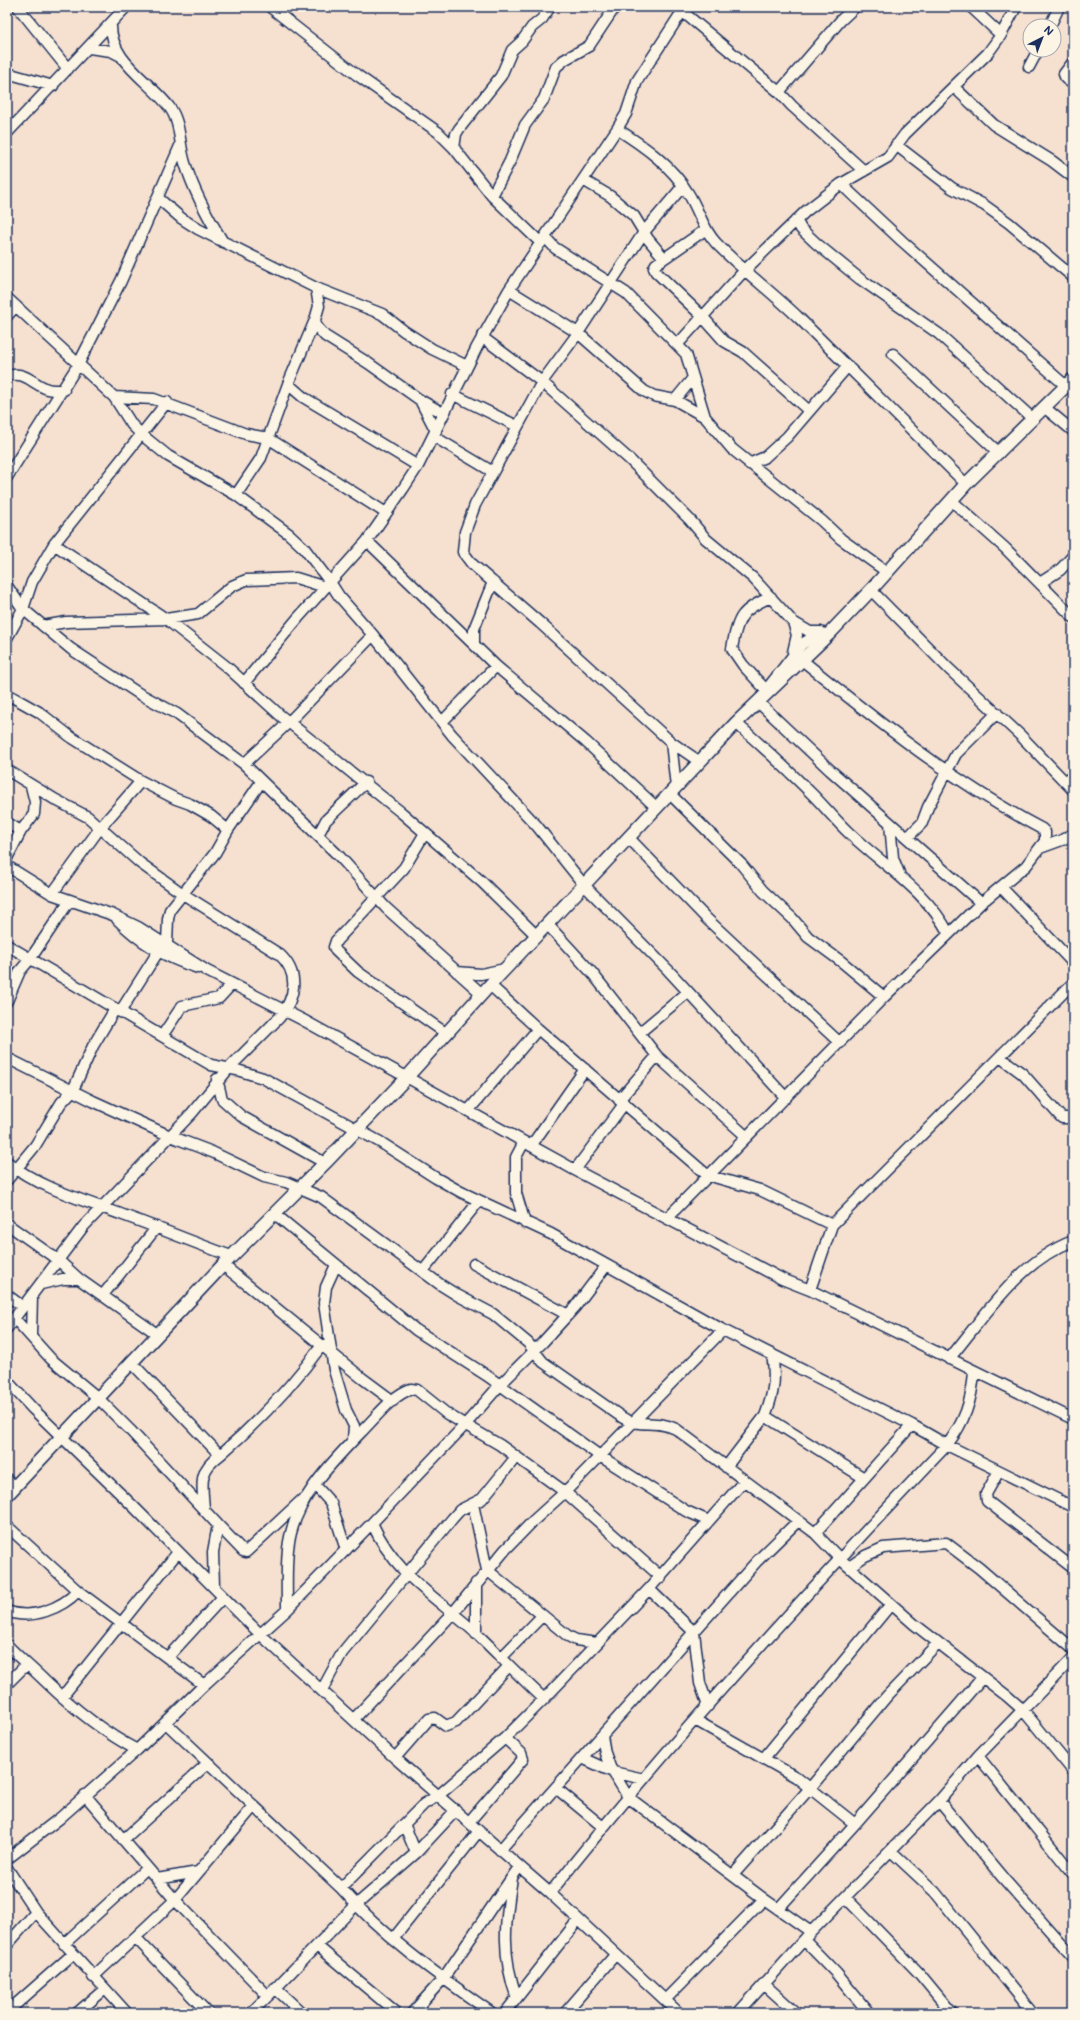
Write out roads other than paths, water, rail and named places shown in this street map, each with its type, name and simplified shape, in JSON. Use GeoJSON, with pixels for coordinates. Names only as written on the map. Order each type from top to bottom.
{"type":"FeatureCollection","features":[{"type":"Feature","properties":{"kind":"street"},"geometry":{"type":"LineString","coordinates":[[18,7],[68,69]]}},
{"type":"Feature","properties":{"kind":"street"},"geometry":{"type":"LineString","coordinates":[[7,133],[89,48],[126,7]]}},
{"type":"Feature","properties":{"kind":"street"},"geometry":{"type":"LineString","coordinates":[[270,7],[357,75],[438,132],[454,148],[492,196],[543,240],[626,293],[688,359],[705,417]]}},
{"type":"Feature","properties":{"kind":"street"},"geometry":{"type":"LineString","coordinates":[[454,148],[456,134],[501,76],[506,68],[512,50],[522,41],[532,27],[542,19],[550,7]]}},
{"type":"Feature","properties":{"kind":"street"},"geometry":{"type":"LineString","coordinates":[[492,196],[510,161],[525,125],[544,99],[556,67],[564,60],[589,46],[615,7]]}},
{"type":"Feature","properties":{"kind":"street"},"geometry":{"type":"LineString","coordinates":[[779,92],[836,26],[855,7]]}},
{"type":"Feature","properties":{"kind":"street"},"geometry":{"type":"LineString","coordinates":[[971,7],[1001,35]]}},
{"type":"Feature","properties":{"kind":"street"},"geometry":{"type":"LineString","coordinates":[[676,345],[744,271],[796,220],[840,184],[882,162],[905,134],[988,54],[1001,35],[1016,7]]}},
{"type":"Feature","properties":{"kind":"street"},"geometry":{"type":"LineString","coordinates":[[1054,18],[1059,7]]}},
{"type":"Feature","properties":{"kind":"street"},"geometry":{"type":"LineString","coordinates":[[244,683],[328,584],[367,541],[418,466],[452,394],[482,337],[509,290],[617,129],[626,114],[637,81],[681,8],[779,92],[792,106],[864,171]]}},
{"type":"Feature","properties":{"kind":"street"},"geometry":{"type":"LineString","coordinates":[[111,23],[112,41],[121,56],[170,108],[177,124],[180,146],[198,199],[223,242]]}},
{"type":"Feature","properties":{"kind":"street"},"geometry":{"type":"LineString","coordinates":[[89,48],[111,51],[121,56]]}},
{"type":"Feature","properties":{"kind":"street"},"geometry":{"type":"LineString","coordinates":[[1029,67],[1034,58]]}},
{"type":"Feature","properties":{"kind":"street"},"geometry":{"type":"LineString","coordinates":[[1073,62],[1064,74],[1066,79],[1073,84]]}},
{"type":"Feature","properties":{"kind":"street"},"geometry":{"type":"LineString","coordinates":[[7,73],[53,86]]}},
{"type":"Feature","properties":{"kind":"street"},"geometry":{"type":"LineString","coordinates":[[954,87],[994,125],[1052,161],[1073,177]]}},
{"type":"Feature","properties":{"kind":"street"},"geometry":{"type":"LineString","coordinates":[[617,129],[658,159],[669,169],[683,186],[696,208],[705,230],[744,271],[798,317],[966,484]]}},
{"type":"Feature","properties":{"kind":"street"},"geometry":{"type":"LineString","coordinates":[[896,145],[952,188],[984,205],[1009,223],[1073,277]]}},
{"type":"Feature","properties":{"kind":"street"},"geometry":{"type":"LineString","coordinates":[[7,477],[64,390],[77,360],[154,209],[162,202],[180,146]]}},
{"type":"Feature","properties":{"kind":"street"},"geometry":{"type":"LineString","coordinates":[[583,180],[623,206],[634,216],[664,258]]}},
{"type":"Feature","properties":{"kind":"street"},"geometry":{"type":"LineString","coordinates":[[9,1487],[61,1437],[130,1362],[227,1261],[302,1187],[408,1076],[490,985],[548,925],[797,658],[838,624],[871,590],[966,484],[1069,383],[902,241],[840,184]]}},
{"type":"Feature","properties":{"kind":"street"},"geometry":{"type":"LineString","coordinates":[[683,186],[644,232],[578,333],[542,382],[470,517],[465,532],[463,552],[472,564],[671,742],[700,762]]}},
{"type":"Feature","properties":{"kind":"street"},"geometry":{"type":"LineString","coordinates":[[162,202],[198,229],[316,288],[382,314],[404,331],[432,349],[467,366]]}},
{"type":"Feature","properties":{"kind":"street"},"geometry":{"type":"LineString","coordinates":[[796,220],[802,229],[817,244],[860,279],[939,334],[1033,418]]}},
{"type":"Feature","properties":{"kind":"street"},"geometry":{"type":"LineString","coordinates":[[705,230],[664,258],[654,268],[656,272],[702,316],[724,341],[743,352],[808,410]]}},
{"type":"Feature","properties":{"kind":"street"},"geometry":{"type":"LineString","coordinates":[[236,495],[256,466],[315,320],[319,306],[316,288]]}},
{"type":"Feature","properties":{"kind":"street"},"geometry":{"type":"LineString","coordinates":[[509,290],[578,333],[644,391],[654,396],[675,400],[705,417],[732,449],[749,464],[822,520],[841,539],[887,572]]}},
{"type":"Feature","properties":{"kind":"street"},"geometry":{"type":"LineString","coordinates":[[7,298],[77,360],[114,397],[132,425],[142,435],[168,456],[236,495],[289,534],[314,560],[328,584],[373,635],[442,722],[551,842],[584,885],[688,992],[786,1098]]}},
{"type":"Feature","properties":{"kind":"street"},"geometry":{"type":"LineString","coordinates":[[7,316],[16,306]]}},
{"type":"Feature","properties":{"kind":"street"},"geometry":{"type":"LineString","coordinates":[[315,320],[317,327],[325,336],[368,363],[420,400],[443,413]]}},
{"type":"Feature","properties":{"kind":"street"},"geometry":{"type":"LineString","coordinates":[[482,337],[542,382],[629,460],[690,520],[706,539],[753,578],[793,622],[810,632],[820,632]]}},
{"type":"Feature","properties":{"kind":"street"},"geometry":{"type":"LineString","coordinates":[[893,354],[999,453]]}},
{"type":"Feature","properties":{"kind":"street"},"geometry":{"type":"LineString","coordinates":[[749,464],[765,457],[787,437],[808,410],[848,366]]}},
{"type":"Feature","properties":{"kind":"street"},"geometry":{"type":"LineString","coordinates":[[7,376],[17,373],[22,374],[45,388],[64,390]]}},
{"type":"Feature","properties":{"kind":"street"},"geometry":{"type":"LineString","coordinates":[[675,400],[693,378]]}},
{"type":"Feature","properties":{"kind":"street"},"geometry":{"type":"LineString","coordinates":[[288,384],[303,397],[418,466]]}},
{"type":"Feature","properties":{"kind":"street"},"geometry":{"type":"LineString","coordinates":[[452,394],[518,426]]}},
{"type":"Feature","properties":{"kind":"street"},"geometry":{"type":"LineString","coordinates":[[114,397],[154,398],[246,434],[268,438],[386,513]]}},
{"type":"Feature","properties":{"kind":"street"},"geometry":{"type":"LineString","coordinates":[[283,400],[303,397]]}},
{"type":"Feature","properties":{"kind":"street"},"geometry":{"type":"LineString","coordinates":[[420,400],[434,433],[493,472]]}},
{"type":"Feature","properties":{"kind":"street"},"geometry":{"type":"LineString","coordinates":[[7,638],[22,609],[32,582],[54,544],[167,402]]}},
{"type":"Feature","properties":{"kind":"street"},"geometry":{"type":"LineString","coordinates":[[1044,408],[1073,431]]}},
{"type":"Feature","properties":{"kind":"street"},"geometry":{"type":"LineString","coordinates":[[761,473],[765,457]]}},
{"type":"Feature","properties":{"kind":"street"},"geometry":{"type":"LineString","coordinates":[[951,500],[1005,548],[1073,617]]}},
{"type":"Feature","properties":{"kind":"street"},"geometry":{"type":"LineString","coordinates":[[367,541],[496,666],[586,742],[657,808]]}},
{"type":"Feature","properties":{"kind":"street"},"geometry":{"type":"LineString","coordinates":[[54,544],[166,619],[227,668],[289,722],[366,782],[482,882],[537,936]]}},
{"type":"Feature","properties":{"kind":"street"},"geometry":{"type":"LineString","coordinates":[[1040,582],[1060,570],[1073,556]]}},
{"type":"Feature","properties":{"kind":"street"},"geometry":{"type":"LineString","coordinates":[[43,626],[66,622],[166,619],[198,614],[232,586],[246,580],[296,578],[328,584]]}},
{"type":"Feature","properties":{"kind":"street"},"geometry":{"type":"LineString","coordinates":[[474,644],[474,629],[493,582]]}},
{"type":"Feature","properties":{"kind":"street"},"geometry":{"type":"LineString","coordinates":[[7,586],[22,609],[71,649],[108,674],[183,718],[244,764],[261,782],[318,835],[405,925],[482,994]]}},
{"type":"Feature","properties":{"kind":"street"},"geometry":{"type":"LineString","coordinates":[[871,590],[949,669],[1021,736],[1073,790]]}},
{"type":"Feature","properties":{"kind":"street"},"geometry":{"type":"LineString","coordinates":[[771,597],[751,606],[743,613],[738,624],[732,649],[762,697],[890,823],[981,903]]}},
{"type":"Feature","properties":{"kind":"street"},"geometry":{"type":"LineString","coordinates":[[793,622],[797,635],[797,658]]}},
{"type":"Feature","properties":{"kind":"street"},"geometry":{"type":"LineString","coordinates":[[797,658],[802,644],[820,632],[838,624]]}},
{"type":"Feature","properties":{"kind":"street"},"geometry":{"type":"LineString","coordinates":[[244,764],[289,722],[373,635]]}},
{"type":"Feature","properties":{"kind":"street"},"geometry":{"type":"LineString","coordinates":[[667,1218],[707,1175],[786,1098],[884,997],[981,903],[1026,866],[1040,848],[1046,836],[1042,829],[969,787],[947,772],[870,716],[797,658]]}},
{"type":"Feature","properties":{"kind":"street"},"geometry":{"type":"LineString","coordinates":[[442,722],[496,666]]}},
{"type":"Feature","properties":{"kind":"street"},"geometry":{"type":"LineString","coordinates":[[7,694],[39,712],[71,737],[141,781],[176,799],[190,804],[211,816],[228,830]]}},
{"type":"Feature","properties":{"kind":"street"},"geometry":{"type":"LineString","coordinates":[[907,838],[922,823],[956,754],[996,713]]}},
{"type":"Feature","properties":{"kind":"street"},"geometry":{"type":"LineString","coordinates":[[736,723],[791,774],[850,834],[900,874],[927,902],[949,934]]}},
{"type":"Feature","properties":{"kind":"street"},"geometry":{"type":"LineString","coordinates":[[671,742],[673,790],[736,859],[763,892],[792,918],[808,937],[842,962],[884,997]]}},
{"type":"Feature","properties":{"kind":"street"},"geometry":{"type":"LineString","coordinates":[[7,770],[31,786],[84,814],[140,863],[183,894],[266,945],[286,960],[291,968],[294,978],[286,1011],[229,1068],[170,1136],[83,1227],[7,1328]]}},
{"type":"Feature","properties":{"kind":"street"},"geometry":{"type":"LineString","coordinates":[[52,894],[100,828],[141,781]]}},
{"type":"Feature","properties":{"kind":"street"},"geometry":{"type":"LineString","coordinates":[[167,943],[170,910],[215,853],[228,830],[261,782]]}},
{"type":"Feature","properties":{"kind":"street"},"geometry":{"type":"LineString","coordinates":[[318,835],[326,820],[366,782]]}},
{"type":"Feature","properties":{"kind":"street"},"geometry":{"type":"LineString","coordinates":[[7,858],[21,831],[35,810],[31,786]]}},
{"type":"Feature","properties":{"kind":"street"},"geometry":{"type":"LineString","coordinates":[[7,823],[21,831]]}},
{"type":"Feature","properties":{"kind":"street"},"geometry":{"type":"LineString","coordinates":[[890,823],[893,858],[900,874]]}},
{"type":"Feature","properties":{"kind":"street"},"geometry":{"type":"LineString","coordinates":[[425,833],[411,860],[376,896],[336,941],[334,947],[336,951],[358,972],[447,1034]]}},
{"type":"Feature","properties":{"kind":"street"},"geometry":{"type":"LineString","coordinates":[[1040,848],[1062,840],[1073,834]]}},
{"type":"Feature","properties":{"kind":"street"},"geometry":{"type":"LineString","coordinates":[[629,838],[708,920],[840,1043]]}},
{"type":"Feature","properties":{"kind":"street"},"geometry":{"type":"LineString","coordinates":[[7,866],[52,894],[112,915],[138,927],[167,943],[207,971],[408,1076],[527,1144],[782,1279],[810,1290],[974,1372],[1073,1419]]}},
{"type":"Feature","properties":{"kind":"street"},"geometry":{"type":"LineString","coordinates":[[1000,888],[1073,962]]}},
{"type":"Feature","properties":{"kind":"street"},"geometry":{"type":"LineString","coordinates":[[7,1001],[20,971],[31,958],[70,900]]}},
{"type":"Feature","properties":{"kind":"street"},"geometry":{"type":"LineString","coordinates":[[112,915],[128,931],[158,952],[207,971]]}},
{"type":"Feature","properties":{"kind":"street"},"geometry":{"type":"LineString","coordinates":[[548,925],[620,1006],[657,1056],[746,1138]]}},
{"type":"Feature","properties":{"kind":"street"},"geometry":{"type":"LineString","coordinates":[[7,945],[211,1065],[216,1071],[222,1099],[241,1116],[325,1163]]}},
{"type":"Feature","properties":{"kind":"street"},"geometry":{"type":"LineString","coordinates":[[7,1180],[11,1165],[35,1146],[61,1103],[73,1090],[93,1046],[158,952]]}},
{"type":"Feature","properties":{"kind":"street"},"geometry":{"type":"LineString","coordinates":[[457,972],[481,974],[505,969]]}},
{"type":"Feature","properties":{"kind":"street"},"geometry":{"type":"LineString","coordinates":[[810,1290],[832,1225],[1073,983]]}},
{"type":"Feature","properties":{"kind":"street"},"geometry":{"type":"LineString","coordinates":[[162,1036],[182,1006],[219,998],[232,984]]}},
{"type":"Feature","properties":{"kind":"street"},"geometry":{"type":"LineString","coordinates":[[490,985],[538,1030],[707,1175],[760,1190],[832,1225]]}},
{"type":"Feature","properties":{"kind":"street"},"geometry":{"type":"LineString","coordinates":[[639,1033],[688,992]]}},
{"type":"Feature","properties":{"kind":"street"},"geometry":{"type":"LineString","coordinates":[[468,1111],[538,1030]]}},
{"type":"Feature","properties":{"kind":"street"},"geometry":{"type":"LineString","coordinates":[[575,1170],[622,1102],[657,1056]]}},
{"type":"Feature","properties":{"kind":"street"},"geometry":{"type":"LineString","coordinates":[[1000,1057],[1023,1074],[1062,1118],[1073,1118]]}},
{"type":"Feature","properties":{"kind":"street"},"geometry":{"type":"LineString","coordinates":[[7,1058],[170,1136],[212,1152],[264,1177],[302,1187],[321,1196],[457,1296],[493,1314],[536,1350],[543,1362],[632,1423],[666,1424],[676,1429],[726,1468],[815,1533],[839,1558],[891,1604],[1023,1710],[1073,1770]]}},
{"type":"Feature","properties":{"kind":"street"},"geometry":{"type":"LineString","coordinates":[[211,1065],[229,1068],[263,1078],[357,1129],[436,1178],[525,1223],[551,1234],[723,1330],[912,1425],[947,1445],[1073,1507]]}},
{"type":"Feature","properties":{"kind":"street"},"geometry":{"type":"LineString","coordinates":[[525,1223],[516,1192],[516,1157],[585,1069]]}},
{"type":"Feature","properties":{"kind":"street"},"geometry":{"type":"LineString","coordinates":[[11,1165],[60,1192],[156,1227],[227,1261],[322,1345],[393,1400]]}},
{"type":"Feature","properties":{"kind":"street"},"geometry":{"type":"LineString","coordinates":[[423,1271],[479,1200]]}},
{"type":"Feature","properties":{"kind":"street"},"geometry":{"type":"LineString","coordinates":[[275,1214],[416,1330],[600,1456],[686,1511],[709,1521]]}},
{"type":"Feature","properties":{"kind":"street"},"geometry":{"type":"LineString","coordinates":[[7,1224],[58,1260],[79,1279],[157,1334]]}},
{"type":"Feature","properties":{"kind":"street"},"geometry":{"type":"LineString","coordinates":[[103,1295],[156,1227]]}},
{"type":"Feature","properties":{"kind":"street"},"geometry":{"type":"LineString","coordinates":[[949,1359],[1026,1269],[1044,1254],[1073,1241]]}},
{"type":"Feature","properties":{"kind":"street"},"geometry":{"type":"LineString","coordinates":[[474,1264],[568,1315]]}},
{"type":"Feature","properties":{"kind":"street"},"geometry":{"type":"LineString","coordinates":[[336,1265],[326,1287],[324,1303],[331,1352],[339,1391],[354,1426],[353,1440]]}},
{"type":"Feature","properties":{"kind":"street"},"geometry":{"type":"LineString","coordinates":[[7,1858],[54,1823],[137,1750],[204,1685],[287,1610],[465,1425],[499,1386],[536,1350],[568,1315],[606,1266]]}},
{"type":"Feature","properties":{"kind":"street"},"geometry":{"type":"LineString","coordinates":[[41,1284],[63,1279],[79,1279]]}},
{"type":"Feature","properties":{"kind":"street"},"geometry":{"type":"LineString","coordinates":[[7,1295],[23,1307]]}},
{"type":"Feature","properties":{"kind":"street"},"geometry":{"type":"LineString","coordinates":[[31,1336],[32,1296]]}},
{"type":"Feature","properties":{"kind":"street"},"geometry":{"type":"LineString","coordinates":[[14,1318],[51,1359],[97,1397],[204,1508],[243,1551],[246,1552],[305,1497],[353,1440],[393,1400],[408,1390],[414,1389],[465,1425],[490,1438],[565,1492],[661,1577]]}},
{"type":"Feature","properties":{"kind":"street"},"geometry":{"type":"LineString","coordinates":[[354,1719],[453,1613],[487,1570],[533,1521],[565,1492],[723,1330]]}},
{"type":"Feature","properties":{"kind":"street"},"geometry":{"type":"LineString","coordinates":[[204,1508],[202,1485],[204,1470],[212,1461],[248,1430],[294,1381],[322,1345]]}},
{"type":"Feature","properties":{"kind":"street"},"geometry":{"type":"LineString","coordinates":[[726,1468],[765,1416],[774,1390],[775,1374],[772,1354]]}},
{"type":"Feature","properties":{"kind":"street"},"geometry":{"type":"LineString","coordinates":[[130,1362],[220,1455]]}},
{"type":"Feature","properties":{"kind":"street"},"geometry":{"type":"LineString","coordinates":[[550,1893],[628,1797],[695,1720],[839,1558],[947,1445],[957,1432],[967,1413],[974,1372]]}},
{"type":"Feature","properties":{"kind":"street"},"geometry":{"type":"LineString","coordinates":[[7,1381],[61,1437],[260,1634],[395,1758],[440,1795],[519,1867],[550,1893],[678,2013]]}},
{"type":"Feature","properties":{"kind":"street"},"geometry":{"type":"LineString","coordinates":[[374,1386],[380,1400],[380,1413]]}},
{"type":"Feature","properties":{"kind":"street"},"geometry":{"type":"LineString","coordinates":[[765,1416],[864,1478]]}},
{"type":"Feature","properties":{"kind":"street"},"geometry":{"type":"LineString","coordinates":[[815,1533],[912,1425]]}},
{"type":"Feature","properties":{"kind":"street"},"geometry":{"type":"LineString","coordinates":[[322,1690],[342,1653],[460,1510],[482,1499],[516,1457]]}},
{"type":"Feature","properties":{"kind":"street"},"geometry":{"type":"LineString","coordinates":[[999,1471],[986,1494],[988,1501],[1073,1568]]}},
{"type":"Feature","properties":{"kind":"street"},"geometry":{"type":"LineString","coordinates":[[341,1888],[424,1804],[440,1795],[505,1738],[544,1699],[661,1577],[744,1481]]}},
{"type":"Feature","properties":{"kind":"street"},"geometry":{"type":"LineString","coordinates":[[315,1485],[331,1503],[346,1550]]}},
{"type":"Feature","properties":{"kind":"street"},"geometry":{"type":"LineString","coordinates":[[287,1610],[288,1549],[292,1530],[305,1497]]}},
{"type":"Feature","properties":{"kind":"street"},"geometry":{"type":"LineString","coordinates":[[473,1504],[487,1570],[568,1636],[576,1640],[597,1644]]}},
{"type":"Feature","properties":{"kind":"street"},"geometry":{"type":"LineString","coordinates":[[500,1850],[757,1560],[798,1521]]}},
{"type":"Feature","properties":{"kind":"street"},"geometry":{"type":"LineString","coordinates":[[372,1523],[383,1546],[406,1575],[453,1613],[544,1699]]}},
{"type":"Feature","properties":{"kind":"street"},"geometry":{"type":"LineString","coordinates":[[214,1588],[213,1552],[218,1525]]}},
{"type":"Feature","properties":{"kind":"street"},"geometry":{"type":"LineString","coordinates":[[7,1526],[78,1591],[204,1685]]}},
{"type":"Feature","properties":{"kind":"street"},"geometry":{"type":"LineString","coordinates":[[849,1566],[865,1556],[883,1548],[946,1543],[979,1568],[1073,1649]]}},
{"type":"Feature","properties":{"kind":"street"},"geometry":{"type":"LineString","coordinates":[[62,1697],[178,1552]]}},
{"type":"Feature","properties":{"kind":"street"},"geometry":{"type":"LineString","coordinates":[[476,1583],[476,1634]]}},
{"type":"Feature","properties":{"kind":"street"},"geometry":{"type":"LineString","coordinates":[[649,1589],[694,1632],[700,1683],[708,1706]]}},
{"type":"Feature","properties":{"kind":"street"},"geometry":{"type":"LineString","coordinates":[[7,1611],[19,1615],[59,1607],[78,1591]]}},
{"type":"Feature","properties":{"kind":"street"},"geometry":{"type":"LineString","coordinates":[[168,1657],[223,1596]]}},
{"type":"Feature","properties":{"kind":"street"},"geometry":{"type":"LineString","coordinates":[[764,1758],[891,1604]]}},
{"type":"Feature","properties":{"kind":"street"},"geometry":{"type":"LineString","coordinates":[[501,1658],[542,1616]]}},
{"type":"Feature","properties":{"kind":"street"},"geometry":{"type":"LineString","coordinates":[[733,1875],[811,1787],[887,1696],[938,1643]]}},
{"type":"Feature","properties":{"kind":"street"},"geometry":{"type":"LineString","coordinates":[[7,1645],[26,1665],[62,1697],[109,1733],[137,1750]]}},
{"type":"Feature","properties":{"kind":"street"},"geometry":{"type":"LineString","coordinates":[[738,2013],[808,1936],[939,1801],[978,1756],[1071,1663]]}},
{"type":"Feature","properties":{"kind":"street"},"geometry":{"type":"LineString","coordinates":[[7,1684],[26,1665]]}},
{"type":"Feature","properties":{"kind":"street"},"geometry":{"type":"LineString","coordinates":[[395,1758],[429,1719],[435,1718],[446,1726],[456,1722],[509,1666]]}},
{"type":"Feature","properties":{"kind":"street"},"geometry":{"type":"LineString","coordinates":[[778,1909],[855,1824],[982,1678]]}},
{"type":"Feature","properties":{"kind":"street"},"geometry":{"type":"LineString","coordinates":[[695,1720],[764,1758],[811,1787],[855,1824]]}},
{"type":"Feature","properties":{"kind":"street"},"geometry":{"type":"LineString","coordinates":[[166,1723],[341,1888],[356,1905],[424,1965],[490,2012]]}},
{"type":"Feature","properties":{"kind":"street"},"geometry":{"type":"LineString","coordinates":[[602,1736],[605,1753],[613,1772],[628,1797],[778,1909],[808,1936],[869,2013]]}},
{"type":"Feature","properties":{"kind":"street"},"geometry":{"type":"LineString","coordinates":[[469,1822],[523,1758],[521,1753],[505,1738]]}},
{"type":"Feature","properties":{"kind":"street"},"geometry":{"type":"LineString","coordinates":[[978,1756],[1073,1874]]}},
{"type":"Feature","properties":{"kind":"street"},"geometry":{"type":"LineString","coordinates":[[582,1758],[613,1772],[644,1779]]}},
{"type":"Feature","properties":{"kind":"street"},"geometry":{"type":"LineString","coordinates":[[123,1840],[208,1763]]}},
{"type":"Feature","properties":{"kind":"street"},"geometry":{"type":"LineString","coordinates":[[556,1788],[603,1827]]}},
{"type":"Feature","properties":{"kind":"street"},"geometry":{"type":"LineString","coordinates":[[85,1795],[175,1900],[272,1992],[302,2013]]}},
{"type":"Feature","properties":{"kind":"street"},"geometry":{"type":"LineString","coordinates":[[939,1801],[1003,1878],[1073,1957]]}},
{"type":"Feature","properties":{"kind":"street"},"geometry":{"type":"LineString","coordinates":[[93,1977],[175,1900],[254,1806]]}},
{"type":"Feature","properties":{"kind":"street"},"geometry":{"type":"LineString","coordinates":[[251,2013],[356,1905],[416,1853],[456,1810]]}},
{"type":"Feature","properties":{"kind":"street"},"geometry":{"type":"LineString","coordinates":[[404,1824],[416,1853]]}},
{"type":"Feature","properties":{"kind":"street"},"geometry":{"type":"LineString","coordinates":[[394,1938],[479,1831]]}},
{"type":"Feature","properties":{"kind":"street"},"geometry":{"type":"LineString","coordinates":[[891,1851],[935,1892],[1033,2013]]}},
{"type":"Feature","properties":{"kind":"street"},"geometry":{"type":"LineString","coordinates":[[412,2013],[443,1979],[519,1867]]}},
{"type":"Feature","properties":{"kind":"street"},"geometry":{"type":"LineString","coordinates":[[7,1868],[36,1912],[127,2013]]}},
{"type":"Feature","properties":{"kind":"street"},"geometry":{"type":"LineString","coordinates":[[64,1944],[147,1868]]}},
{"type":"Feature","properties":{"kind":"street"},"geometry":{"type":"LineString","coordinates":[[157,1879],[198,1872]]}},
{"type":"Feature","properties":{"kind":"street"},"geometry":{"type":"LineString","coordinates":[[513,1876],[505,1945],[509,1976],[517,1998]]}},
{"type":"Feature","properties":{"kind":"street"},"geometry":{"type":"LineString","coordinates":[[846,1898],[919,1973],[952,2013]]}},
{"type":"Feature","properties":{"kind":"street"},"geometry":{"type":"LineString","coordinates":[[665,2000],[764,1899]]}},
{"type":"Feature","properties":{"kind":"street"},"geometry":{"type":"LineString","coordinates":[[7,1945],[36,1912]]}},
{"type":"Feature","properties":{"kind":"street"},"geometry":{"type":"LineString","coordinates":[[505,2013],[578,1920]]}},
{"type":"Feature","properties":{"kind":"street"},"geometry":{"type":"LineString","coordinates":[[136,1938],[208,2013]]}},
{"type":"Feature","properties":{"kind":"street"},"geometry":{"type":"LineString","coordinates":[[317,1946],[397,2013]]}},
{"type":"Feature","properties":{"kind":"street"},"geometry":{"type":"LineString","coordinates":[[7,2012],[73,1954]]}},
{"type":"Feature","properties":{"kind":"street"},"geometry":{"type":"LineString","coordinates":[[565,2013],[616,1955]]}},
{"type":"Feature","properties":{"kind":"street"},"geometry":{"type":"LineString","coordinates":[[764,1984],[796,2013]]}},
{"type":"Feature","properties":{"kind":"street"},"geometry":{"type":"LineString","coordinates":[[77,2013],[105,1989]]}}]}
